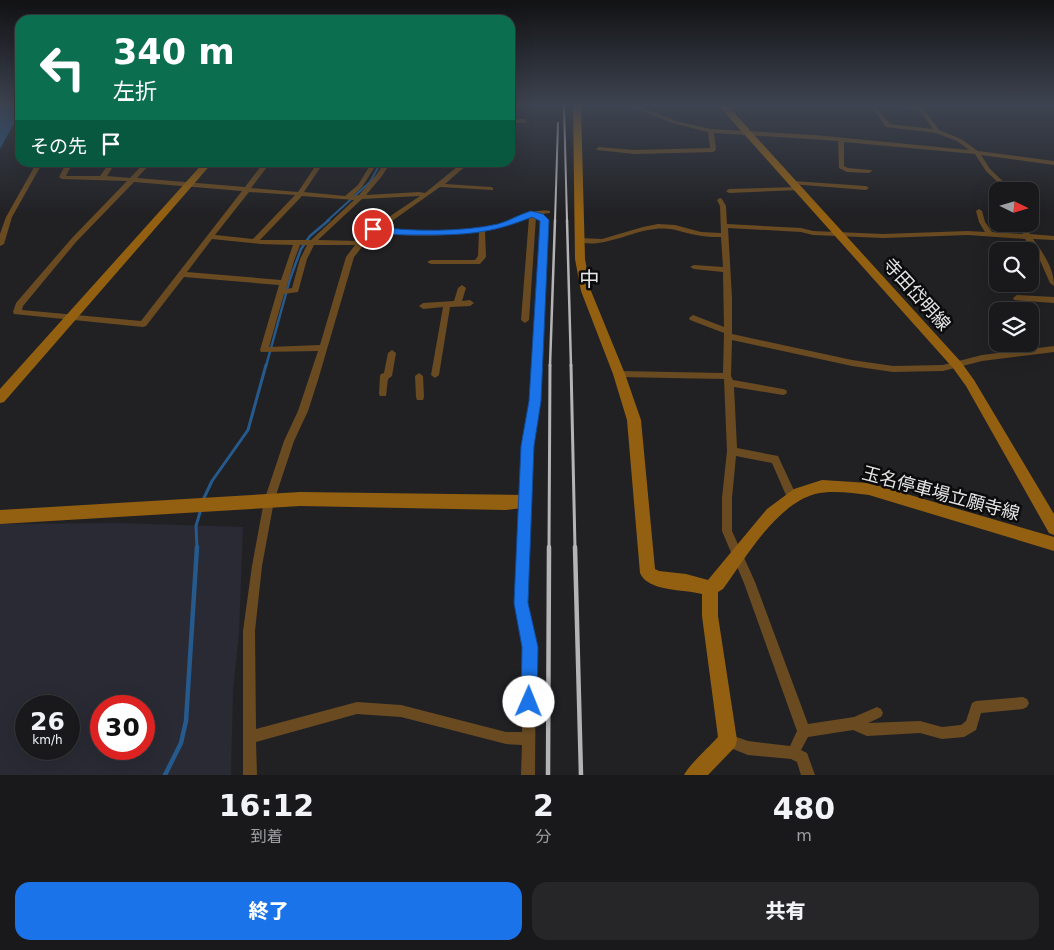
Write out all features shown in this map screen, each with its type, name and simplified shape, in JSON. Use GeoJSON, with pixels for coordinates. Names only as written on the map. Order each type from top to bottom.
{"type":"FeatureCollection","features":[{"type":"Feature","properties":{"kind":"street"},"geometry":{"type":"LineString","coordinates":[[578,141],[580,259],[586,291],[619,374],[634,420],[648,573],[656,579],[686,582],[710,588],[710,616],[728,740],[711,760],[694,775]]}},
{"type":"Feature","properties":{"kind":"street"},"geometry":{"type":"LineString","coordinates":[[599,149],[634,152],[713,150],[712,141]]}},
{"type":"Feature","properties":{"kind":"street","name":"寺田岱明線"},"geometry":{"type":"LineString","coordinates":[[755,141],[958,365],[1054,528]]}},
{"type":"Feature","properties":{"kind":"street"},"geometry":{"type":"LineString","coordinates":[[841,141],[841,167],[847,170],[869,171]]}},
{"type":"Feature","properties":{"kind":"street"},"geometry":{"type":"LineString","coordinates":[[853,141],[1016,156],[1054,163]]}},
{"type":"Feature","properties":{"kind":"street"},"geometry":{"type":"LineString","coordinates":[[962,141],[977,153],[988,170],[1001,182]]}},
{"type":"Feature","properties":{"kind":"street"},"geometry":{"type":"LineString","coordinates":[[0,244],[9,217],[37,167]]}},
{"type":"Feature","properties":{"kind":"street"},"geometry":{"type":"LineString","coordinates":[[67,167],[62,176],[64,178],[103,177],[355,198],[425,195]]}},
{"type":"Feature","properties":{"kind":"street"},"geometry":{"type":"LineString","coordinates":[[103,177],[109,167]]}},
{"type":"Feature","properties":{"kind":"street"},"geometry":{"type":"LineString","coordinates":[[144,167],[74,240],[19,305],[17,312],[143,324],[264,167]]}},
{"type":"Feature","properties":{"kind":"street"},"geometry":{"type":"LineString","coordinates":[[0,398],[205,167]]}},
{"type":"Feature","properties":{"kind":"street"},"geometry":{"type":"LineString","coordinates":[[255,241],[300,194],[318,167]]}},
{"type":"Feature","properties":{"kind":"street"},"geometry":{"type":"LineString","coordinates":[[355,198],[372,167]]}},
{"type":"Feature","properties":{"kind":"street"},"geometry":{"type":"LineString","coordinates":[[324,348],[264,350],[286,292],[284,283],[306,242],[379,178],[385,167]]}},
{"type":"Feature","properties":{"kind":"street"},"geometry":{"type":"LineString","coordinates":[[250,775],[249,632],[257,566],[269,502],[289,441],[303,411],[324,348],[350,256],[359,243],[373,229],[425,195],[461,167]]}},
{"type":"Feature","properties":{"kind":"street"},"geometry":{"type":"LineString","coordinates":[[729,191],[796,186],[806,182],[866,188]]}},
{"type":"Feature","properties":{"kind":"street"},"geometry":{"type":"LineString","coordinates":[[439,185],[492,189]]}},
{"type":"Feature","properties":{"kind":"street"},"geometry":{"type":"LineString","coordinates":[[720,200],[723,206],[732,451],[726,498],[727,531],[749,582],[804,731],[794,753]]}},
{"type":"Feature","properties":{"kind":"street"},"geometry":{"type":"LineString","coordinates":[[373,229],[388,232],[434,233],[482,231],[502,226],[533,211],[548,212]]}},
{"type":"Feature","properties":{"kind":"street"},"geometry":{"type":"LineString","coordinates":[[525,320],[533,211]]}},
{"type":"Feature","properties":{"kind":"street"},"geometry":{"type":"LineString","coordinates":[[528,775],[530,647],[521,603],[528,446],[535,401],[545,220],[533,211]]}},
{"type":"Feature","properties":{"kind":"street"},"geometry":{"type":"LineString","coordinates":[[979,211],[982,222],[990,234]]}},
{"type":"Feature","properties":{"kind":"street"},"geometry":{"type":"LineString","coordinates":[[580,240],[602,241],[645,228],[701,234],[724,230],[883,236],[968,233],[1054,238]]}},
{"type":"Feature","properties":{"kind":"street"},"geometry":{"type":"LineString","coordinates":[[431,262],[477,262],[482,257],[482,231]]}},
{"type":"Feature","properties":{"kind":"street"},"geometry":{"type":"LineString","coordinates":[[1025,232],[1041,256],[1054,283]]}},
{"type":"Feature","properties":{"kind":"street"},"geometry":{"type":"LineString","coordinates":[[210,237],[255,241],[359,243]]}},
{"type":"Feature","properties":{"kind":"street"},"geometry":{"type":"LineString","coordinates":[[286,292],[295,290],[305,255],[306,242]]}},
{"type":"Feature","properties":{"kind":"street"},"geometry":{"type":"LineString","coordinates":[[694,267],[726,270]]}},
{"type":"Feature","properties":{"kind":"street"},"geometry":{"type":"LineString","coordinates":[[182,274],[284,283]]}},
{"type":"Feature","properties":{"kind":"street"},"geometry":{"type":"LineString","coordinates":[[457,304],[462,288]]}},
{"type":"Feature","properties":{"kind":"street"},"geometry":{"type":"LineString","coordinates":[[1017,298],[1054,300]]}},
{"type":"Feature","properties":{"kind":"street"},"geometry":{"type":"LineString","coordinates":[[423,306],[470,303]]}},
{"type":"Feature","properties":{"kind":"street"},"geometry":{"type":"LineString","coordinates":[[435,375],[447,304]]}},
{"type":"Feature","properties":{"kind":"street"},"geometry":{"type":"LineString","coordinates":[[693,318],[727,334],[852,363],[893,369],[943,368],[982,358],[1054,349]]}},
{"type":"Feature","properties":{"kind":"street"},"geometry":{"type":"LineString","coordinates":[[383,394],[392,352]]}},
{"type":"Feature","properties":{"kind":"street"},"geometry":{"type":"LineString","coordinates":[[619,374],[630,373],[728,380],[783,392]]}},
{"type":"Feature","properties":{"kind":"street"},"geometry":{"type":"LineString","coordinates":[[419,376],[420,397]]}},
{"type":"Feature","properties":{"kind":"street"},"geometry":{"type":"LineString","coordinates":[[732,451],[775,459],[778,462],[783,479],[793,499]]}},
{"type":"Feature","properties":{"kind":"street","name":"玉名停車場立願寺線"},"geometry":{"type":"LineString","coordinates":[[710,588],[738,558],[775,510],[816,488],[838,486],[869,489],[1054,544]]}},
{"type":"Feature","properties":{"kind":"street"},"geometry":{"type":"LineString","coordinates":[[0,517],[300,499],[526,502]]}},
{"type":"Feature","properties":{"kind":"street"},"geometry":{"type":"LineString","coordinates":[[854,723],[867,730],[920,727],[942,734],[964,731],[971,725],[976,707],[1023,703]]}},
{"type":"Feature","properties":{"kind":"street"},"geometry":{"type":"LineString","coordinates":[[250,737],[357,708],[401,710],[506,738],[529,740]]}},
{"type":"Feature","properties":{"kind":"street"},"geometry":{"type":"LineString","coordinates":[[804,731],[854,723],[877,713]]}},
{"type":"Feature","properties":{"kind":"street"},"geometry":{"type":"LineString","coordinates":[[728,740],[748,748],[794,753],[802,758],[808,775]]}},
{"type":"Feature","properties":{"kind":"shaded area"},"geometry":{"type":"Polygon","coordinates":[[[119,523],[243,527],[239,633],[233,691],[231,775],[0,775],[0,524],[119,523]]]}},
{"type":"Feature","properties":{"kind":"water"},"geometry":{"type":"Polygon","coordinates":[[[0,141],[4,141],[0,149],[0,141]]]}},
{"type":"Feature","properties":{"kind":"waterway"},"geometry":{"type":"LineString","coordinates":[[327,221],[370,182],[378,167]]}},
{"type":"Feature","properties":{"kind":"waterway"},"geometry":{"type":"LineString","coordinates":[[266,366],[290,279],[301,249],[310,236],[329,220]]}},
{"type":"Feature","properties":{"kind":"waterway"},"geometry":{"type":"LineString","coordinates":[[203,500],[212,481],[248,430],[266,365]]}},
{"type":"Feature","properties":{"kind":"waterway"},"geometry":{"type":"LineString","coordinates":[[197,547],[196,526],[201,509]]}},
{"type":"Feature","properties":{"kind":"waterway"},"geometry":{"type":"LineString","coordinates":[[165,775],[181,743],[186,721],[197,547]]}},
{"type":"Feature","properties":{"kind":"railway"},"geometry":{"type":"LineString","coordinates":[[555,221],[557,141]]}},
{"type":"Feature","properties":{"kind":"railway"},"geometry":{"type":"LineString","coordinates":[[565,141],[567,221]]}},
{"type":"Feature","properties":{"kind":"railway"},"geometry":{"type":"LineString","coordinates":[[550,366],[555,220]]}},
{"type":"Feature","properties":{"kind":"railway"},"geometry":{"type":"LineString","coordinates":[[567,220],[571,366]]}},
{"type":"Feature","properties":{"kind":"railway"},"geometry":{"type":"LineString","coordinates":[[549,548],[550,365]]}},
{"type":"Feature","properties":{"kind":"railway"},"geometry":{"type":"LineString","coordinates":[[571,365],[575,548]]}},
{"type":"Feature","properties":{"kind":"railway"},"geometry":{"type":"LineString","coordinates":[[548,775],[549,547]]}},
{"type":"Feature","properties":{"kind":"railway"},"geometry":{"type":"LineString","coordinates":[[575,547],[581,775]]}},
{"type":"Feature","properties":{"kind":"district","name":"中"},"geometry":{"type":"Point","coordinates":[589,279]}},
{"type":"Feature","properties":{"kind":"route"},"geometry":{"type":"LineString","coordinates":[[373,229],[388,232],[467,232],[482,231],[502,226],[531,214],[540,216],[545,220],[535,401],[528,446],[521,603],[530,647],[529,702]]}}]}
